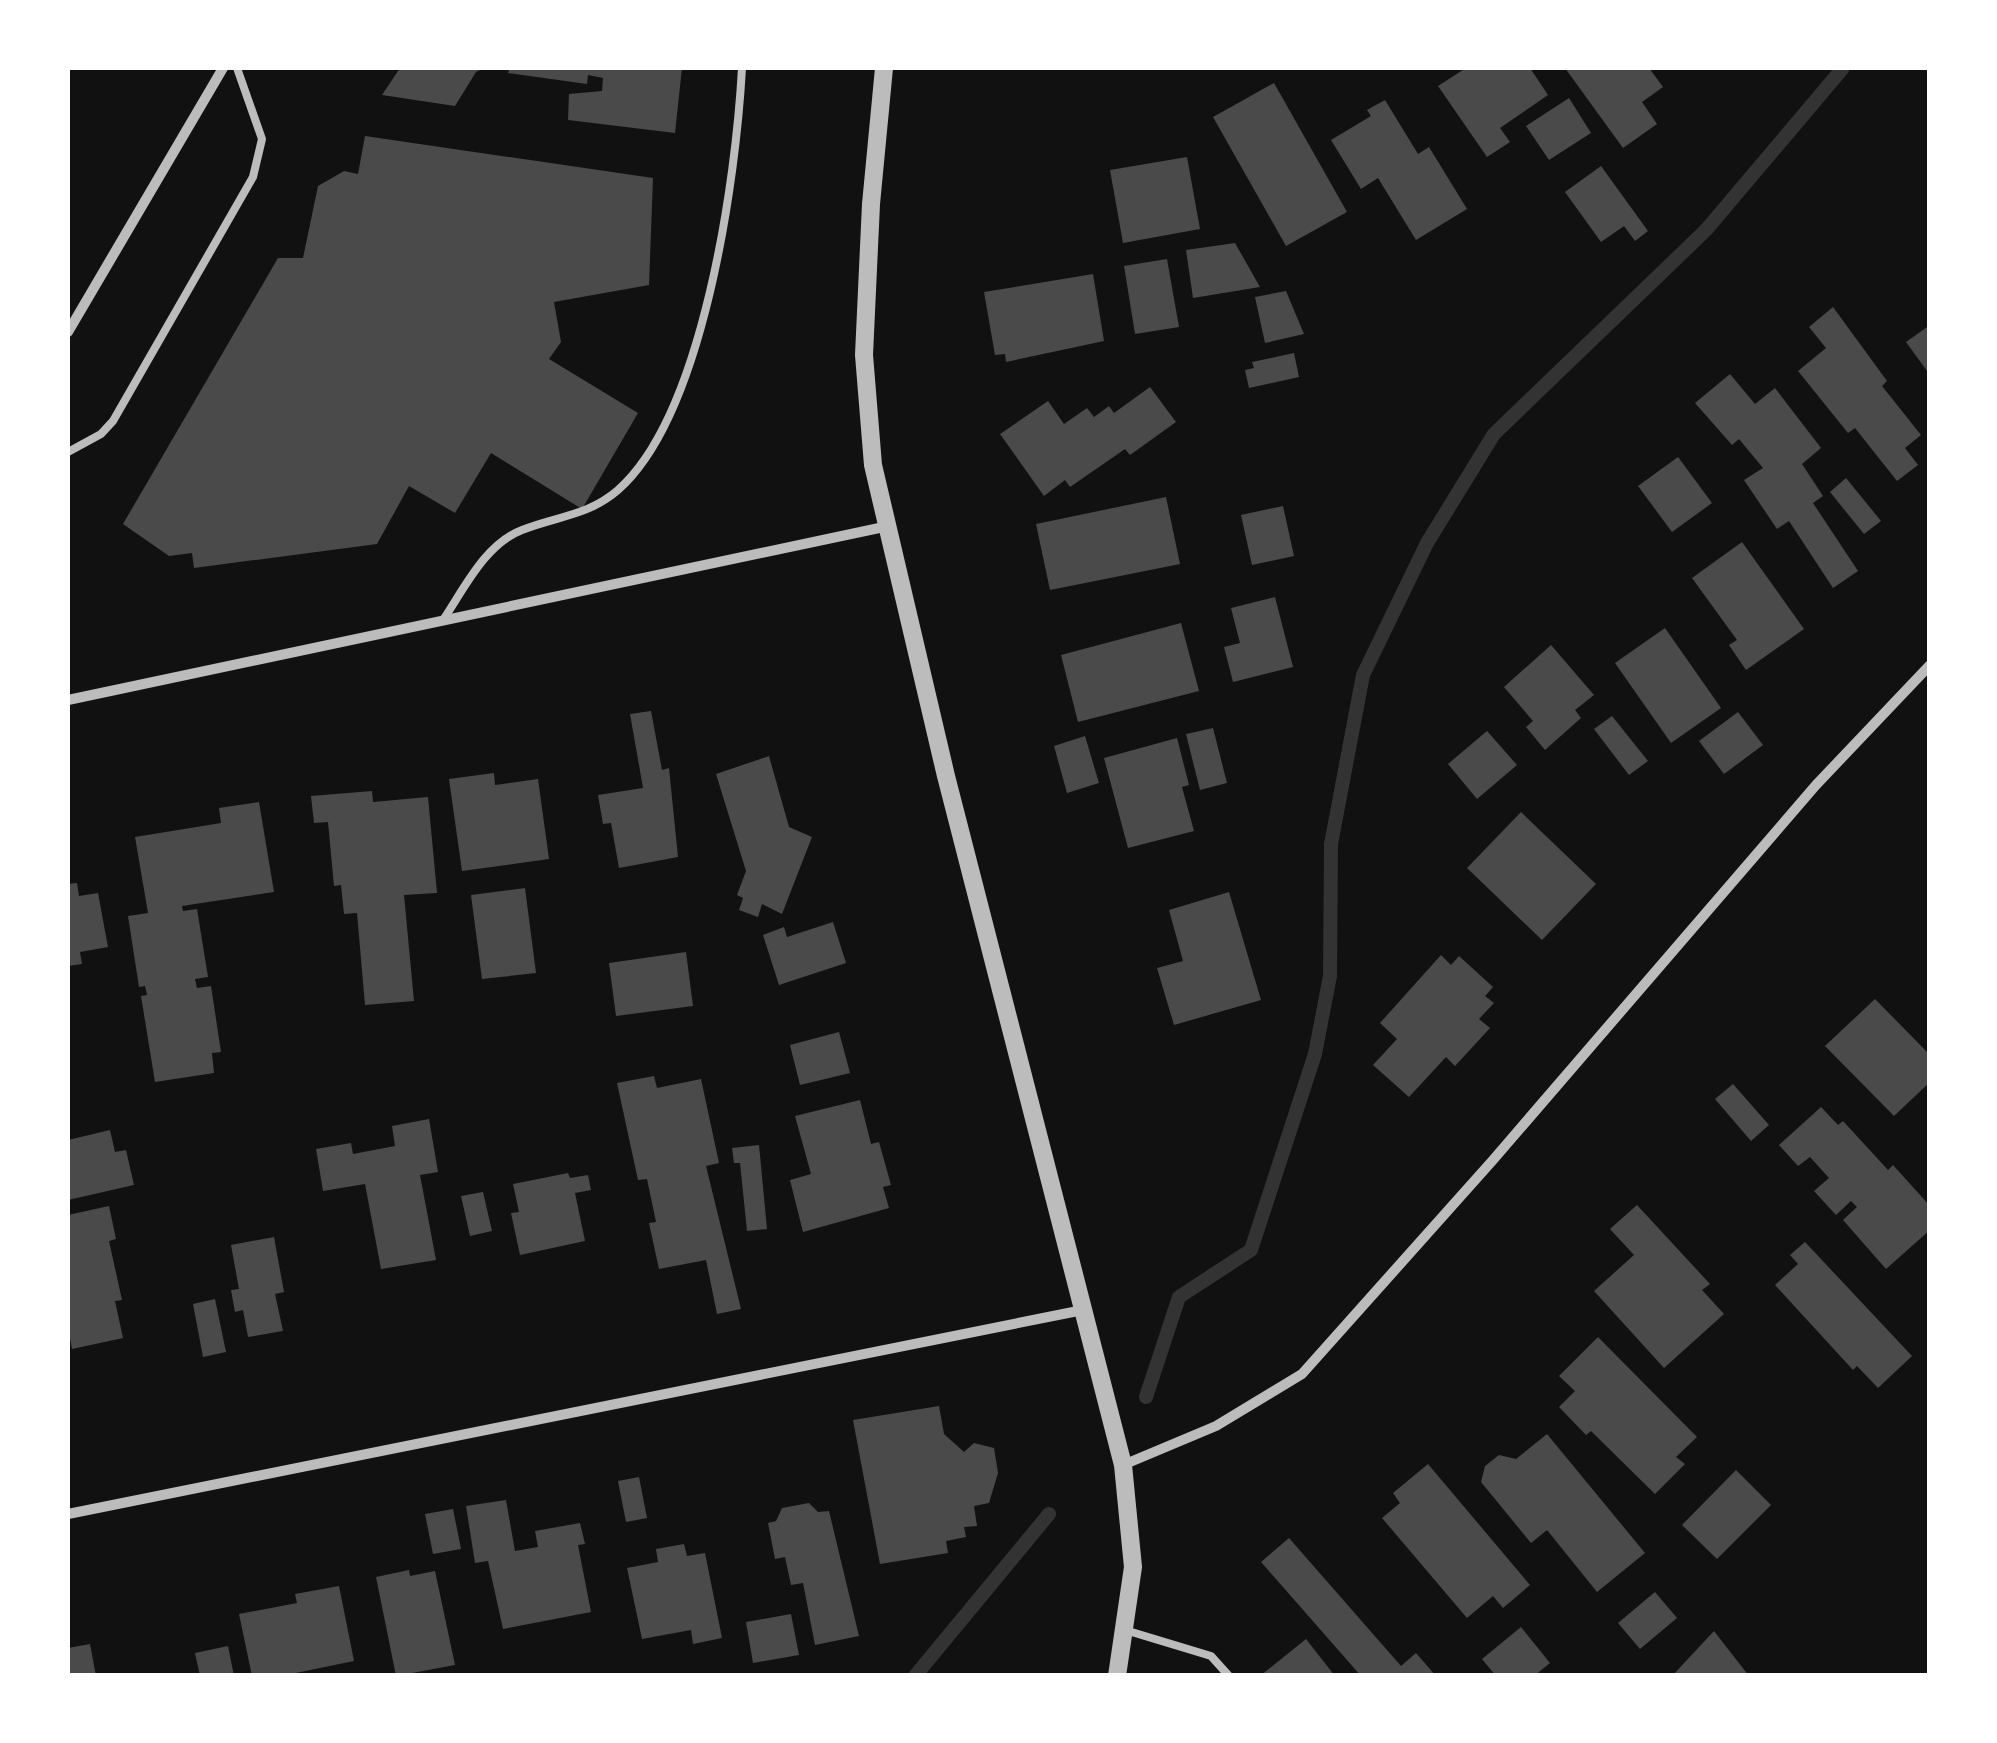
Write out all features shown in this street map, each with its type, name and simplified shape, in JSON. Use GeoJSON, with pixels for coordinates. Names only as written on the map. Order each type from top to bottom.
{"type":"FeatureCollection","features":[{"type":"Feature","properties":{"kind":"street"},"geometry":{"type":"LineString","coordinates":[[68,332],[223,68]]}},
{"type":"Feature","properties":{"kind":"street"},"geometry":{"type":"LineString","coordinates":[[884,68],[871,204],[864,355],[869,433],[884,526],[1124,1465],[1133,1567],[1117,1676]]}},
{"type":"Feature","properties":{"kind":"street"},"geometry":{"type":"LineString","coordinates":[[68,700],[440,624],[884,526]]}},
{"type":"Feature","properties":{"kind":"street"},"geometry":{"type":"LineString","coordinates":[[1124,1465],[1216,1426],[1302,1374],[1493,1160],[1816,785],[1930,665]]}},
{"type":"Feature","properties":{"kind":"street"},"geometry":{"type":"LineString","coordinates":[[68,1514],[1083,1310]]}},
{"type":"Feature","properties":{"kind":"lane"},"geometry":{"type":"LineString","coordinates":[[68,452],[100,434],[113,421],[253,177],[262,139],[237,68]]}},
{"type":"Feature","properties":{"kind":"lane"},"geometry":{"type":"LineString","coordinates":[[440,624],[482,561],[505,539],[524,529],[572,518],[621,488],[641,464],[674,406],[701,324],[734,164],[742,68]]}},
{"type":"Feature","properties":{"kind":"lane"},"geometry":{"type":"LineString","coordinates":[[1125,1630],[1211,1656],[1229,1676]]}},
{"type":"Feature","properties":{"kind":"building"},"geometry":{"type":"Polygon","coordinates":[[[400,68],[484,68],[476,72],[455,106],[382,95],[400,68]]]}},
{"type":"Feature","properties":{"kind":"building"},"geometry":{"type":"Polygon","coordinates":[[[510,68],[682,68],[675,133],[568,120],[569,94],[602,91],[603,78],[588,75],[587,84],[508,73],[510,68]]]}},
{"type":"Feature","properties":{"kind":"building"},"geometry":{"type":"Polygon","coordinates":[[[1466,68],[1530,68],[1548,95],[1500,128],[1510,142],[1487,157],[1438,86],[1466,68]]]}},
{"type":"Feature","properties":{"kind":"building"},"geometry":{"type":"Polygon","coordinates":[[[1565,68],[1649,68],[1663,87],[1642,102],[1657,124],[1623,148],[1565,68]]]}},
{"type":"Feature","properties":{"kind":"building"},"geometry":{"type":"Polygon","coordinates":[[[1274,83],[1347,212],[1286,246],[1213,117],[1274,83]]]}},
{"type":"Feature","properties":{"kind":"building"},"geometry":{"type":"Polygon","coordinates":[[[1569,98],[1591,133],[1549,160],[1526,126],[1569,98]]]}},
{"type":"Feature","properties":{"kind":"building"},"geometry":{"type":"Polygon","coordinates":[[[1385,100],[1418,154],[1429,147],[1467,209],[1416,240],[1378,178],[1361,189],[1331,140],[1371,116],[1367,110],[1385,100]]]}},
{"type":"Feature","properties":{"kind":"building"},"geometry":{"type":"Polygon","coordinates":[[[365,136],[653,178],[649,285],[554,302],[561,342],[549,359],[638,413],[582,509],[491,453],[455,513],[409,486],[377,544],[194,568],[192,553],[169,556],[123,524],[278,258],[303,258],[318,186],[344,171],[358,174],[365,136]]]}},
{"type":"Feature","properties":{"kind":"building"},"geometry":{"type":"Polygon","coordinates":[[[1187,157],[1200,229],[1123,243],[1110,170],[1187,157]]]}},
{"type":"Feature","properties":{"kind":"building"},"geometry":{"type":"Polygon","coordinates":[[[1601,166],[1648,231],[1635,241],[1624,226],[1601,242],[1565,192],[1601,166]]]}},
{"type":"Feature","properties":{"kind":"building"},"geometry":{"type":"Polygon","coordinates":[[[1235,243],[1260,287],[1193,298],[1186,250],[1235,243]]]}},
{"type":"Feature","properties":{"kind":"building"},"geometry":{"type":"Polygon","coordinates":[[[1167,259],[1179,327],[1135,334],[1124,266],[1167,259]]]}},
{"type":"Feature","properties":{"kind":"building"},"geometry":{"type":"Polygon","coordinates":[[[1093,274],[1104,341],[1006,362],[1005,354],[995,355],[984,292],[1093,274]]]}},
{"type":"Feature","properties":{"kind":"building"},"geometry":{"type":"Polygon","coordinates":[[[1286,291],[1304,334],[1265,343],[1255,297],[1286,291]]]}},
{"type":"Feature","properties":{"kind":"building"},"geometry":{"type":"Polygon","coordinates":[[[1833,307],[1887,381],[1882,386],[1921,435],[1905,448],[1918,465],[1897,481],[1855,428],[1848,433],[1798,371],[1826,348],[1809,327],[1833,307]]]}},
{"type":"Feature","properties":{"kind":"building"},"geometry":{"type":"Polygon","coordinates":[[[1930,325],[1930,375],[1906,342],[1930,325]]]}},
{"type":"Feature","properties":{"kind":"building"},"geometry":{"type":"Polygon","coordinates":[[[1294,353],[1299,377],[1249,388],[1245,370],[1254,368],[1252,362],[1294,353]]]}},
{"type":"Feature","properties":{"kind":"building"},"geometry":{"type":"Polygon","coordinates":[[[1730,374],[1755,404],[1775,388],[1821,448],[1802,464],[1823,496],[1813,503],[1858,571],[1833,588],[1789,521],[1777,529],[1744,480],[1763,468],[1739,439],[1732,445],[1695,403],[1730,374]]]}},
{"type":"Feature","properties":{"kind":"building"},"geometry":{"type":"Polygon","coordinates":[[[1150,387],[1176,422],[1130,455],[1125,449],[1070,487],[1065,480],[1044,496],[1000,434],[1048,401],[1064,424],[1087,408],[1094,417],[1109,406],[1114,413],[1150,387]]]}},
{"type":"Feature","properties":{"kind":"building"},"geometry":{"type":"Polygon","coordinates":[[[1678,457],[1712,503],[1672,532],[1638,486],[1678,457]]]}},
{"type":"Feature","properties":{"kind":"building"},"geometry":{"type":"Polygon","coordinates":[[[1846,478],[1881,521],[1864,534],[1830,492],[1846,478]]]}},
{"type":"Feature","properties":{"kind":"building"},"geometry":{"type":"Polygon","coordinates":[[[1166,497],[1180,564],[1050,590],[1036,524],[1166,497]]]}},
{"type":"Feature","properties":{"kind":"building"},"geometry":{"type":"Polygon","coordinates":[[[1283,506],[1294,556],[1252,565],[1241,515],[1283,506]]]}},
{"type":"Feature","properties":{"kind":"building"},"geometry":{"type":"Polygon","coordinates":[[[1742,542],[1804,629],[1746,670],[1729,645],[1737,640],[1692,578],[1742,542]]]}},
{"type":"Feature","properties":{"kind":"building"},"geometry":{"type":"Polygon","coordinates":[[[1275,597],[1293,667],[1233,682],[1224,647],[1240,643],[1231,608],[1275,597]]]}},
{"type":"Feature","properties":{"kind":"building"},"geometry":{"type":"Polygon","coordinates":[[[1181,623],[1199,691],[1078,722],[1061,655],[1181,623]]]}},
{"type":"Feature","properties":{"kind":"building"},"geometry":{"type":"Polygon","coordinates":[[[1665,628],[1721,708],[1671,743],[1615,663],[1665,628]]]}},
{"type":"Feature","properties":{"kind":"building"},"geometry":{"type":"Polygon","coordinates":[[[1551,645],[1594,695],[1575,710],[1581,718],[1545,750],[1526,727],[1533,721],[1504,687],[1551,645]]]}},
{"type":"Feature","properties":{"kind":"building"},"geometry":{"type":"Polygon","coordinates":[[[651,711],[662,770],[669,768],[678,857],[619,868],[611,823],[603,824],[598,795],[643,788],[630,714],[651,711]]]}},
{"type":"Feature","properties":{"kind":"building"},"geometry":{"type":"Polygon","coordinates":[[[1738,712],[1763,745],[1724,774],[1699,741],[1738,712]]]}},
{"type":"Feature","properties":{"kind":"building"},"geometry":{"type":"Polygon","coordinates":[[[1612,716],[1648,761],[1629,775],[1594,729],[1612,716]]]}},
{"type":"Feature","properties":{"kind":"building"},"geometry":{"type":"Polygon","coordinates":[[[1213,728],[1227,783],[1200,790],[1186,734],[1213,728]]]}},
{"type":"Feature","properties":{"kind":"building"},"geometry":{"type":"Polygon","coordinates":[[[1487,731],[1517,765],[1477,799],[1448,764],[1487,731]]]}},
{"type":"Feature","properties":{"kind":"building"},"geometry":{"type":"Polygon","coordinates":[[[1085,736],[1099,783],[1067,793],[1054,746],[1085,736]]]}},
{"type":"Feature","properties":{"kind":"building"},"geometry":{"type":"Polygon","coordinates":[[[1177,738],[1189,785],[1182,787],[1194,831],[1128,848],[1104,758],[1177,738]]]}},
{"type":"Feature","properties":{"kind":"building"},"geometry":{"type":"Polygon","coordinates":[[[769,756],[789,827],[812,837],[782,914],[762,904],[758,917],[739,910],[743,898],[737,895],[746,871],[716,774],[769,756]]]}},
{"type":"Feature","properties":{"kind":"building"},"geometry":{"type":"Polygon","coordinates":[[[494,773],[495,785],[538,779],[549,859],[462,871],[449,779],[494,773]]]}},
{"type":"Feature","properties":{"kind":"building"},"geometry":{"type":"Polygon","coordinates":[[[372,791],[373,802],[428,797],[437,893],[404,895],[414,1001],[365,1005],[357,913],[344,914],[341,885],[334,886],[328,822],[314,823],[311,796],[372,791]]]}},
{"type":"Feature","properties":{"kind":"building"},"geometry":{"type":"Polygon","coordinates":[[[259,802],[274,892],[182,906],[183,911],[197,909],[208,977],[195,979],[197,988],[211,986],[221,1052],[212,1053],[214,1073],[155,1082],[141,996],[147,995],[145,986],[139,987],[128,916],[148,913],[135,837],[221,823],[219,808],[259,802]]]}},
{"type":"Feature","properties":{"kind":"building"},"geometry":{"type":"Polygon","coordinates":[[[1521,812],[1596,884],[1542,940],[1467,868],[1521,812]]]}},
{"type":"Feature","properties":{"kind":"building"},"geometry":{"type":"Polygon","coordinates":[[[77,883],[79,896],[98,893],[108,947],[80,952],[82,964],[68,966],[68,884],[77,883]]]}},
{"type":"Feature","properties":{"kind":"building"},"geometry":{"type":"Polygon","coordinates":[[[525,888],[536,973],[482,979],[471,895],[525,888]]]}},
{"type":"Feature","properties":{"kind":"building"},"geometry":{"type":"Polygon","coordinates":[[[1229,892],[1261,1000],[1174,1025],[1157,968],[1183,961],[1169,910],[1229,892]]]}},
{"type":"Feature","properties":{"kind":"building"},"geometry":{"type":"Polygon","coordinates":[[[833,922],[846,963],[779,985],[763,935],[784,927],[787,937],[833,922]]]}},
{"type":"Feature","properties":{"kind":"building"},"geometry":{"type":"Polygon","coordinates":[[[686,952],[693,1006],[616,1016],[609,963],[686,952]]]}},
{"type":"Feature","properties":{"kind":"building"},"geometry":{"type":"Polygon","coordinates":[[[1441,955],[1451,965],[1459,956],[1493,987],[1485,996],[1494,1003],[1479,1019],[1490,1028],[1455,1066],[1446,1057],[1409,1097],[1373,1065],[1397,1039],[1380,1023],[1441,955]]]}},
{"type":"Feature","properties":{"kind":"building"},"geometry":{"type":"Polygon","coordinates":[[[1875,999],[1930,1055],[1930,1082],[1894,1116],[1825,1046],[1875,999]]]}},
{"type":"Feature","properties":{"kind":"building"},"geometry":{"type":"Polygon","coordinates":[[[839,1032],[850,1073],[800,1085],[790,1045],[839,1032]]]}},
{"type":"Feature","properties":{"kind":"building"},"geometry":{"type":"Polygon","coordinates":[[[654,1076],[657,1088],[701,1079],[719,1163],[706,1166],[741,1309],[717,1314],[706,1260],[659,1269],[649,1223],[656,1222],[647,1179],[638,1180],[617,1083],[654,1076]]]}},
{"type":"Feature","properties":{"kind":"building"},"geometry":{"type":"Polygon","coordinates":[[[1733,1084],[1769,1125],[1751,1141],[1715,1099],[1733,1084]]]}},
{"type":"Feature","properties":{"kind":"building"},"geometry":{"type":"Polygon","coordinates":[[[860,1100],[871,1144],[879,1142],[891,1185],[883,1187],[889,1208],[803,1232],[790,1180],[811,1174],[795,1116],[860,1100]]]}},
{"type":"Feature","properties":{"kind":"building"},"geometry":{"type":"Polygon","coordinates":[[[1821,1107],[1838,1125],[1843,1121],[1888,1170],[1893,1165],[1930,1206],[1930,1230],[1886,1269],[1843,1220],[1857,1207],[1851,1201],[1836,1215],[1814,1191],[1829,1178],[1810,1157],[1798,1166],[1779,1145],[1821,1107]]]}},
{"type":"Feature","properties":{"kind":"building"},"geometry":{"type":"Polygon","coordinates":[[[429,1119],[438,1172],[420,1175],[436,1260],[381,1269],[365,1184],[323,1191],[316,1149],[351,1143],[353,1154],[395,1146],[392,1126],[429,1119]]]}},
{"type":"Feature","properties":{"kind":"building"},"geometry":{"type":"Polygon","coordinates":[[[110,1130],[115,1152],[126,1150],[134,1185],[68,1200],[68,1140],[110,1130]]]}},
{"type":"Feature","properties":{"kind":"building"},"geometry":{"type":"Polygon","coordinates":[[[759,1145],[767,1229],[747,1231],[740,1163],[734,1163],[732,1148],[759,1145]]]}},
{"type":"Feature","properties":{"kind":"building"},"geometry":{"type":"Polygon","coordinates":[[[568,1173],[570,1178],[588,1175],[591,1190],[575,1193],[585,1241],[520,1255],[511,1213],[519,1212],[513,1184],[568,1173]]]}},
{"type":"Feature","properties":{"kind":"building"},"geometry":{"type":"Polygon","coordinates":[[[483,1192],[492,1231],[470,1236],[461,1196],[483,1192]]]}},
{"type":"Feature","properties":{"kind":"building"},"geometry":{"type":"Polygon","coordinates":[[[1637,1205],[1710,1284],[1702,1290],[1724,1314],[1664,1368],[1594,1291],[1634,1255],[1610,1229],[1637,1205]]]}},
{"type":"Feature","properties":{"kind":"building"},"geometry":{"type":"Polygon","coordinates":[[[109,1206],[116,1239],[109,1241],[122,1300],[115,1301],[123,1338],[72,1349],[68,1328],[68,1215],[109,1206]]]}},
{"type":"Feature","properties":{"kind":"building"},"geometry":{"type":"Polygon","coordinates":[[[274,1237],[284,1292],[275,1294],[283,1331],[248,1337],[243,1310],[235,1312],[231,1290],[239,1289],[231,1245],[274,1237]]]}},
{"type":"Feature","properties":{"kind":"building"},"geometry":{"type":"Polygon","coordinates":[[[1805,1242],[1912,1356],[1878,1388],[1857,1366],[1853,1370],[1775,1285],[1798,1264],[1790,1255],[1805,1242]]]}},
{"type":"Feature","properties":{"kind":"building"},"geometry":{"type":"Polygon","coordinates":[[[215,1299],[226,1352],[203,1357],[193,1304],[215,1299]]]}},
{"type":"Feature","properties":{"kind":"building"},"geometry":{"type":"Polygon","coordinates":[[[1598,1337],[1697,1437],[1676,1457],[1685,1464],[1655,1494],[1591,1431],[1586,1435],[1559,1407],[1575,1391],[1559,1376],[1598,1337]]]}},
{"type":"Feature","properties":{"kind":"building"},"geometry":{"type":"Polygon","coordinates":[[[939,1406],[944,1434],[964,1452],[974,1443],[994,1448],[998,1473],[989,1503],[974,1506],[977,1526],[964,1527],[966,1537],[946,1541],[948,1553],[880,1564],[853,1420],[939,1406]]]}},
{"type":"Feature","properties":{"kind":"building"},"geometry":{"type":"Polygon","coordinates":[[[1547,1434],[1645,1553],[1597,1592],[1547,1530],[1531,1543],[1481,1482],[1485,1466],[1499,1455],[1516,1459],[1547,1434]]]}},
{"type":"Feature","properties":{"kind":"building"},"geometry":{"type":"Polygon","coordinates":[[[1428,1464],[1530,1585],[1503,1608],[1493,1596],[1467,1618],[1382,1518],[1400,1503],[1393,1493],[1428,1464]]]}},
{"type":"Feature","properties":{"kind":"building"},"geometry":{"type":"Polygon","coordinates":[[[1736,1470],[1771,1505],[1717,1559],[1682,1525],[1736,1470]]]}},
{"type":"Feature","properties":{"kind":"building"},"geometry":{"type":"Polygon","coordinates":[[[639,1477],[647,1518],[626,1522],[618,1481],[639,1477]]]}},
{"type":"Feature","properties":{"kind":"building"},"geometry":{"type":"Polygon","coordinates":[[[506,1500],[515,1551],[538,1547],[535,1531],[580,1523],[585,1544],[578,1545],[591,1612],[503,1629],[488,1561],[475,1563],[466,1506],[506,1500]]]}},
{"type":"Feature","properties":{"kind":"building"},"geometry":{"type":"Polygon","coordinates":[[[809,1503],[818,1512],[829,1511],[859,1636],[815,1645],[803,1583],[791,1585],[785,1557],[775,1559],[768,1523],[776,1521],[782,1508],[809,1503]]]}},
{"type":"Feature","properties":{"kind":"building"},"geometry":{"type":"Polygon","coordinates":[[[453,1509],[461,1549],[433,1554],[425,1514],[453,1509]]]}},
{"type":"Feature","properties":{"kind":"building"},"geometry":{"type":"Polygon","coordinates":[[[1289,1538],[1401,1666],[1416,1653],[1436,1676],[1361,1676],[1261,1562],[1289,1538]]]}},
{"type":"Feature","properties":{"kind":"building"},"geometry":{"type":"Polygon","coordinates":[[[684,1544],[687,1556],[705,1553],[722,1638],[693,1644],[691,1630],[642,1639],[627,1568],[658,1562],[656,1549],[684,1544]]]}},
{"type":"Feature","properties":{"kind":"building"},"geometry":{"type":"Polygon","coordinates":[[[409,1570],[410,1576],[435,1571],[455,1665],[396,1676],[376,1577],[409,1570]]]}},
{"type":"Feature","properties":{"kind":"building"},"geometry":{"type":"Polygon","coordinates":[[[339,1586],[354,1661],[281,1676],[252,1676],[239,1614],[297,1603],[295,1594],[339,1586]]]}},
{"type":"Feature","properties":{"kind":"building"},"geometry":{"type":"Polygon","coordinates":[[[1655,1592],[1677,1618],[1640,1649],[1618,1623],[1655,1592]]]}},
{"type":"Feature","properties":{"kind":"building"},"geometry":{"type":"Polygon","coordinates":[[[791,1614],[799,1655],[753,1663],[746,1622],[791,1614]]]}},
{"type":"Feature","properties":{"kind":"building"},"geometry":{"type":"Polygon","coordinates":[[[1521,1627],[1550,1663],[1534,1676],[1496,1676],[1482,1659],[1521,1627]]]}},
{"type":"Feature","properties":{"kind":"building"},"geometry":{"type":"Polygon","coordinates":[[[1714,1631],[1749,1676],[1672,1676],[1714,1631]]]}},
{"type":"Feature","properties":{"kind":"building"},"geometry":{"type":"Polygon","coordinates":[[[1306,1639],[1335,1676],[1260,1676],[1306,1639]]]}},
{"type":"Feature","properties":{"kind":"building"},"geometry":{"type":"Polygon","coordinates":[[[90,1644],[96,1676],[68,1676],[68,1648],[90,1644]]]}},
{"type":"Feature","properties":{"kind":"building"},"geometry":{"type":"Polygon","coordinates":[[[228,1646],[234,1676],[200,1676],[195,1653],[228,1646]]]}},
{"type":"Feature","properties":{"kind":"waterway"},"geometry":{"type":"LineString","coordinates":[[1146,1397],[1179,1297],[1251,1250],[1315,1054],[1330,976],[1331,844],[1363,675],[1427,543],[1494,434],[1706,230],[1843,68]]}},
{"type":"Feature","properties":{"kind":"waterway"},"geometry":{"type":"LineString","coordinates":[[915,1676],[1049,1514]]}}]}
